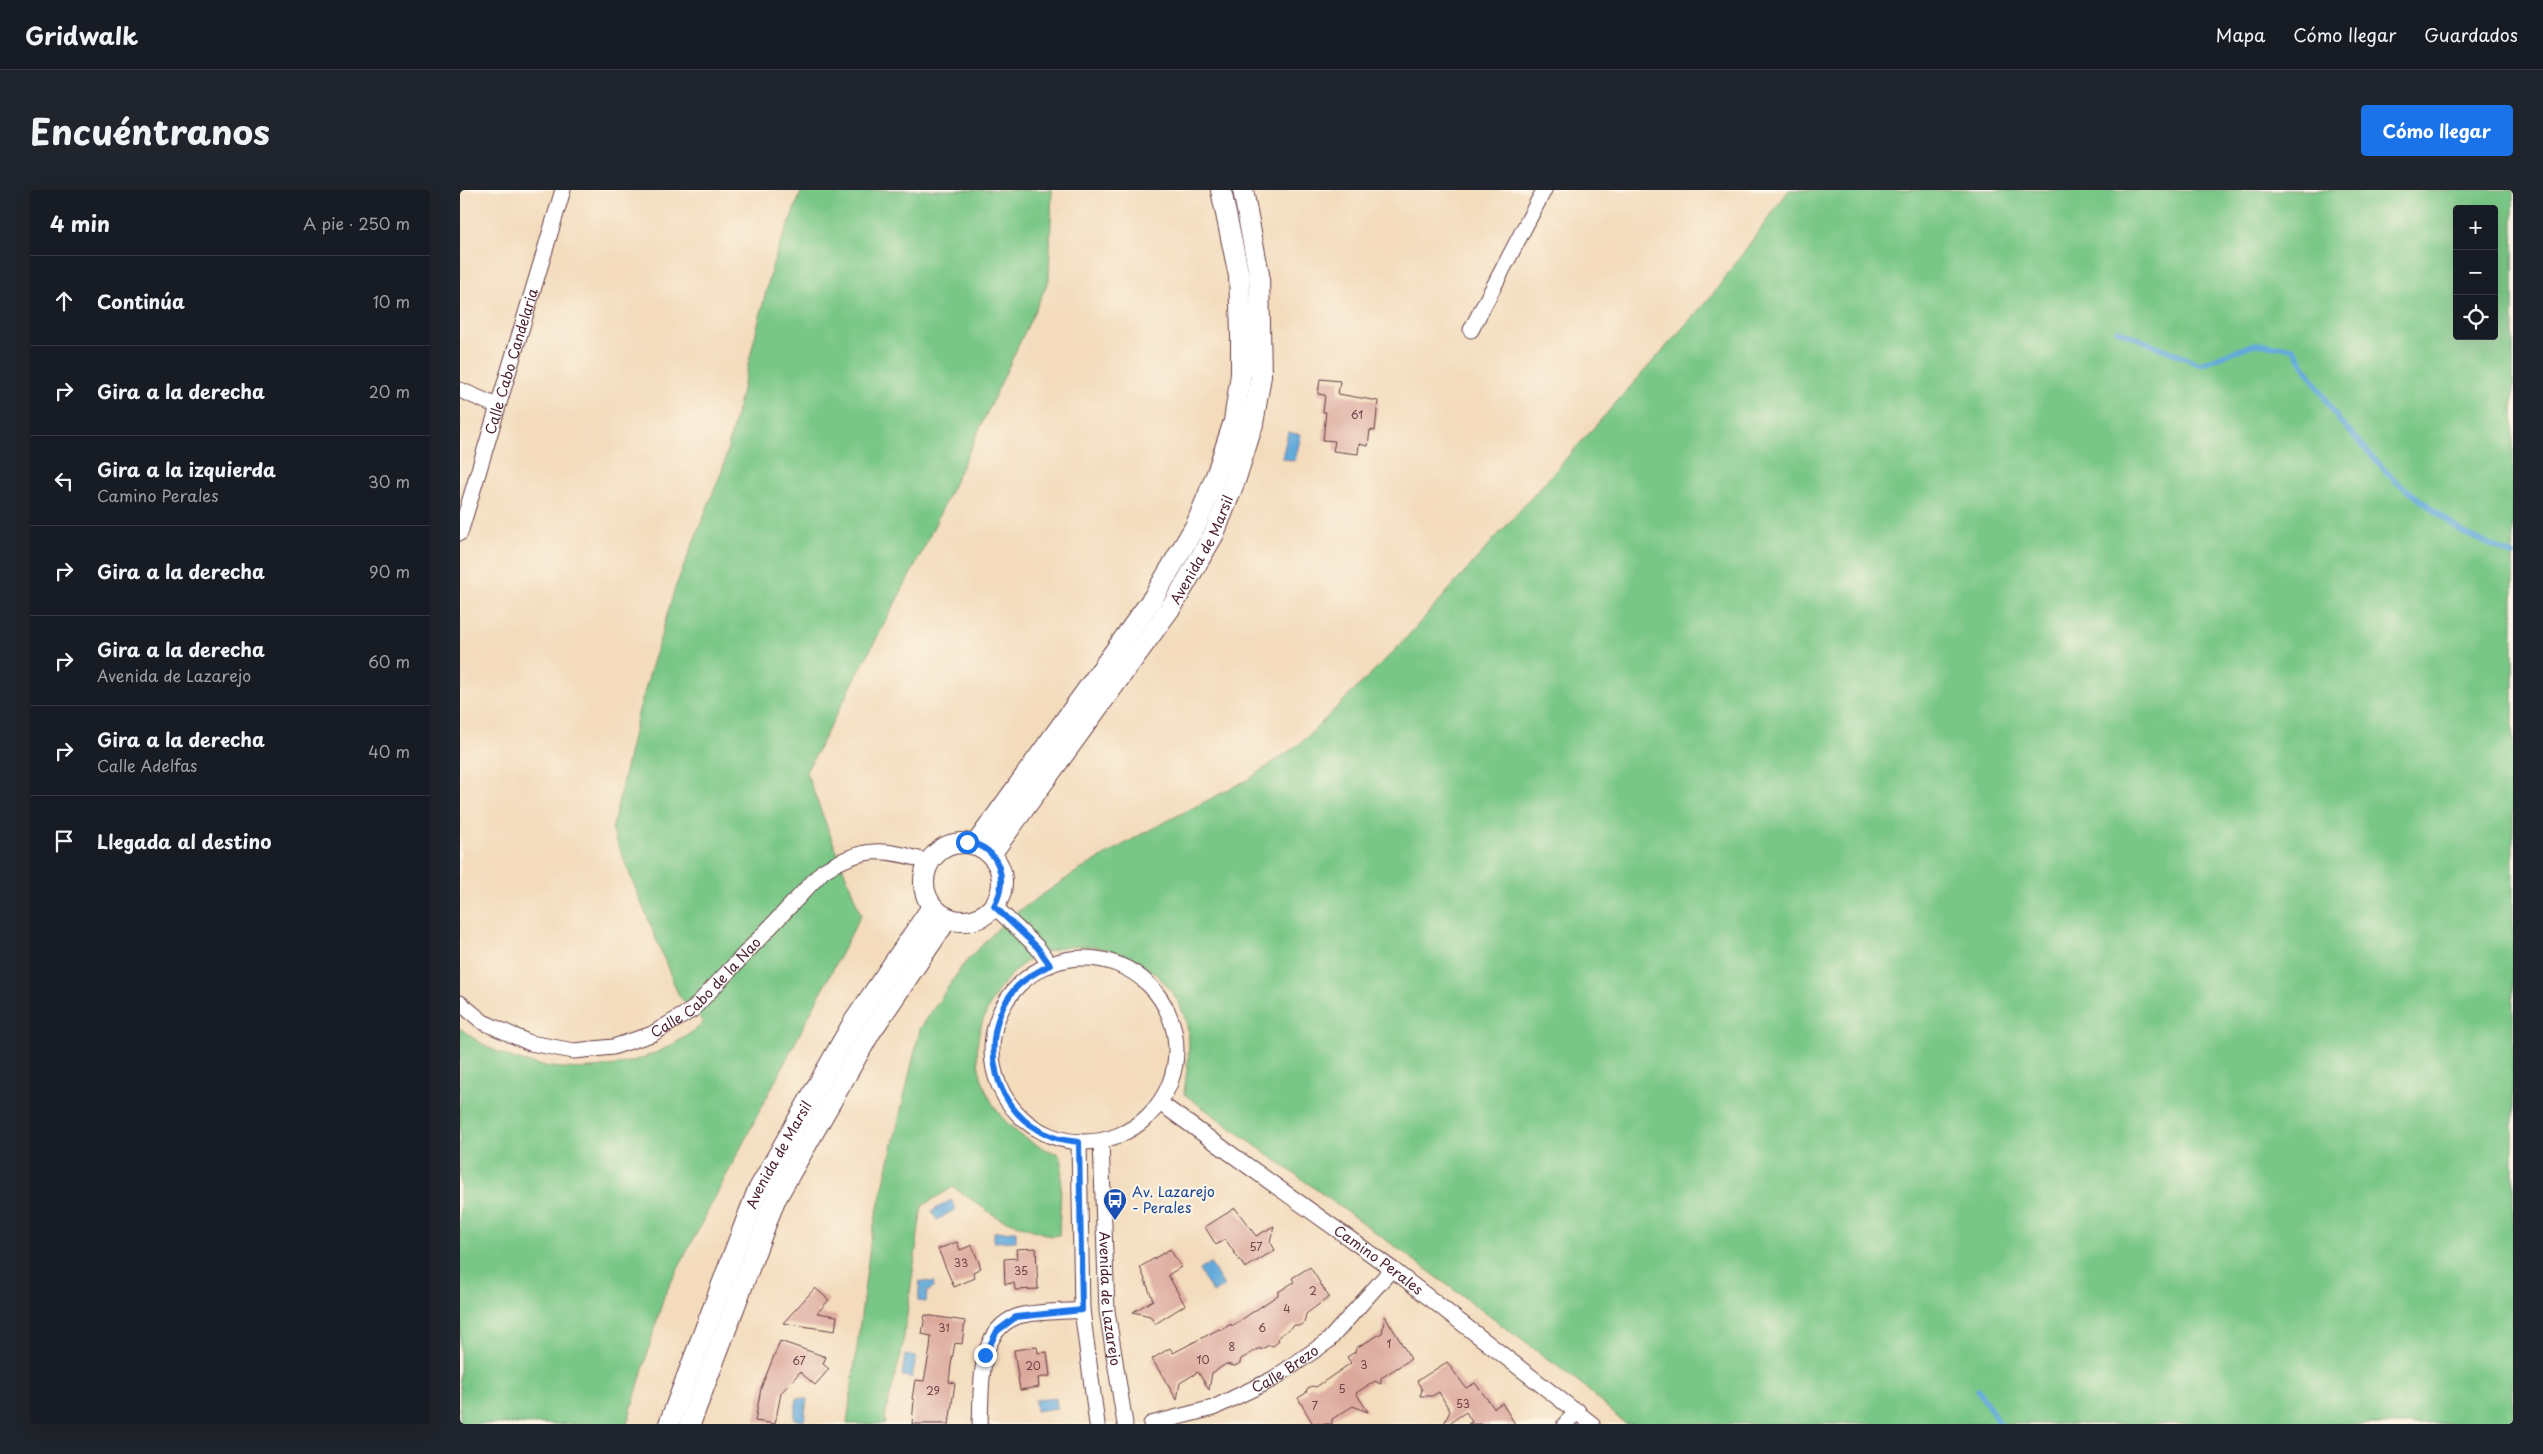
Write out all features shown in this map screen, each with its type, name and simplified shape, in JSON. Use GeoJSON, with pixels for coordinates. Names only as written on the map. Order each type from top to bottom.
{"type":"FeatureCollection","features":[{"type":"Feature","properties":{"kind":"street","name":"Calle Cabo Candelaria"},"geometry":{"type":"LineString","coordinates":[[460,533],[563,190]]}},
{"type":"Feature","properties":{"kind":"street","name":"Avenida de Marsil"},"geometry":{"type":"LineString","coordinates":[[983,849],[1153,598],[1196,525],[1217,474],[1234,421],[1240,374],[1241,333],[1239,276],[1221,190]]}},
{"type":"Feature","properties":{"kind":"street","name":"Avenida de Marsil"},"geometry":{"type":"LineString","coordinates":[[983,849],[1174,603],[1214,534],[1236,478],[1253,424],[1261,376],[1259,274],[1243,190]]}},
{"type":"Feature","properties":{"kind":"street"},"geometry":{"type":"LineString","coordinates":[[1471,330],[1544,190]]}},
{"type":"Feature","properties":{"kind":"street"},"geometry":{"type":"LineString","coordinates":[[460,390],[497,406]]}},
{"type":"Feature","properties":{"kind":"street"},"geometry":{"type":"LineString","coordinates":[[961,842],[983,849],[1000,868],[1002,881],[1000,894],[994,906],[984,916],[971,921],[940,913],[927,899],[923,884],[928,862],[938,850],[949,844],[961,842]]}},
{"type":"Feature","properties":{"kind":"street","name":"Calle Cabo de la Nao"},"geometry":{"type":"LineString","coordinates":[[460,1003],[483,1022],[530,1043],[574,1051],[613,1047],[652,1034],[692,1010],[823,871],[846,857],[880,850],[928,862]]}},
{"type":"Feature","properties":{"kind":"street"},"geometry":{"type":"LineString","coordinates":[[994,906],[1037,947],[1050,965]]}},
{"type":"Feature","properties":{"kind":"street","name":"Avenida de Marsil"},"geometry":{"type":"LineString","coordinates":[[669,1424],[757,1192],[853,1023],[940,913]]}},
{"type":"Feature","properties":{"kind":"street","name":"Avenida de Marsil"},"geometry":{"type":"LineString","coordinates":[[690,1424],[775,1200],[940,913]]}},
{"type":"Feature","properties":{"kind":"street"},"geometry":{"type":"LineString","coordinates":[[1076,958],[1102,959],[1126,968],[1148,983],[1164,1003],[1174,1028],[1176,1054],[1172,1079],[1160,1103],[1144,1120],[1124,1134],[1101,1141],[1079,1142],[1052,1137],[1028,1124],[1009,1104],[996,1080],[992,1052],[994,1030],[1002,1009],[1014,990],[1030,975],[1050,965],[1076,958]]}},
{"type":"Feature","properties":{"kind":"street","name":"Camino Perales"},"geometry":{"type":"LineString","coordinates":[[1160,1103],[1392,1269],[1578,1411],[1592,1424]]}},
{"type":"Feature","properties":{"kind":"street","name":"Avenida de Lazarejo"},"geometry":{"type":"LineString","coordinates":[[1101,1141],[1107,1311],[1125,1424]]}},
{"type":"Feature","properties":{"kind":"street","name":"Avenida de Lazarejo"},"geometry":{"type":"LineString","coordinates":[[1079,1142],[1082,1310],[1098,1424]]}},
{"type":"Feature","properties":{"kind":"street","name":"Calle Brezo"},"geometry":{"type":"LineString","coordinates":[[1151,1424],[1213,1408],[1273,1380],[1328,1341],[1392,1269]]}},
{"type":"Feature","properties":{"kind":"street"},"geometry":{"type":"LineString","coordinates":[[980,1424],[985,1355],[997,1331],[1016,1317],[1082,1310]]}},
{"type":"Feature","properties":{"kind":"street"},"geometry":{"type":"LineString","coordinates":[[1565,1424],[1578,1411]]}},
{"type":"Feature","properties":{"kind":"green space"},"geometry":{"type":"Polygon","coordinates":[[[802,190],[1052,190],[1049,280],[922,552],[806,772],[861,915],[664,1296],[627,1424],[460,1424],[460,1028],[487,1047],[517,1059],[550,1067],[583,1068],[616,1065],[648,1056],[678,1042],[704,1022],[679,996],[612,830],[639,710],[675,588],[723,468],[773,263],[802,190]]]}},
{"type":"Feature","properties":{"kind":"green space"},"geometry":{"type":"Polygon","coordinates":[[[1789,190],[2513,190],[2513,1424],[1625,1424],[1580,1383],[1184,1094],[1189,1052],[1187,1026],[1179,1003],[1165,983],[1146,967],[1124,955],[1101,948],[1076,946],[1052,950],[1029,960],[1010,975],[988,1009],[980,1028],[977,1047],[977,1056],[984,1085],[1004,1120],[1034,1144],[1059,1154],[1062,1162],[1059,1235],[1051,1236],[998,1218],[953,1187],[922,1206],[902,1350],[886,1411],[885,1424],[847,1424],[871,1238],[920,1029],[963,965],[1008,918],[1073,874],[1140,835],[1249,779],[1301,743],[1399,646],[1713,294],[1789,190]]]}},
{"type":"Feature","properties":{"kind":"water"},"geometry":{"type":"Polygon","coordinates":[[[1288,432],[1301,435],[1295,461],[1282,458],[1288,432]]]}},
{"type":"Feature","properties":{"kind":"water"},"geometry":{"type":"Polygon","coordinates":[[[951,1200],[956,1209],[937,1220],[932,1211],[951,1200]]]}},
{"type":"Feature","properties":{"kind":"water"},"geometry":{"type":"Polygon","coordinates":[[[1016,1231],[1016,1241],[994,1242],[994,1232],[1016,1231]]]}},
{"type":"Feature","properties":{"kind":"water"},"geometry":{"type":"Polygon","coordinates":[[[1210,1263],[1224,1286],[1213,1293],[1199,1270],[1210,1263]]]}},
{"type":"Feature","properties":{"kind":"water"},"geometry":{"type":"Polygon","coordinates":[[[920,1281],[934,1282],[933,1288],[927,1292],[926,1302],[918,1301],[920,1281]]]}},
{"type":"Feature","properties":{"kind":"water"},"geometry":{"type":"Polygon","coordinates":[[[905,1355],[916,1357],[912,1378],[902,1376],[905,1355]]]}},
{"type":"Feature","properties":{"kind":"water"},"geometry":{"type":"Polygon","coordinates":[[[797,1398],[807,1399],[804,1421],[794,1419],[797,1398]]]}},
{"type":"Feature","properties":{"kind":"water"},"geometry":{"type":"Polygon","coordinates":[[[1056,1398],[1057,1408],[1036,1411],[1035,1400],[1056,1398]]]}},
{"type":"Feature","properties":{"kind":"building"},"geometry":{"type":"Polygon","coordinates":[[[1320,379],[1340,381],[1338,394],[1378,401],[1375,431],[1370,430],[1368,446],[1359,444],[1358,454],[1333,451],[1335,441],[1323,440],[1326,412],[1323,412],[1325,395],[1318,394],[1320,379]]]}},
{"type":"Feature","properties":{"kind":"building"},"geometry":{"type":"Polygon","coordinates":[[[1235,1208],[1256,1236],[1274,1226],[1270,1241],[1275,1250],[1245,1268],[1225,1239],[1216,1245],[1205,1227],[1235,1208]]]}},
{"type":"Feature","properties":{"kind":"building"},"geometry":{"type":"Polygon","coordinates":[[[957,1242],[960,1250],[972,1245],[981,1268],[973,1272],[975,1278],[954,1287],[938,1249],[957,1242]]]}},
{"type":"Feature","properties":{"kind":"building"},"geometry":{"type":"Polygon","coordinates":[[[1036,1248],[1038,1289],[1015,1290],[1014,1283],[1005,1284],[1004,1259],[1017,1258],[1016,1249],[1036,1248]]]}},
{"type":"Feature","properties":{"kind":"building"},"geometry":{"type":"Polygon","coordinates":[[[1170,1249],[1181,1267],[1168,1275],[1185,1305],[1155,1324],[1150,1316],[1133,1312],[1153,1300],[1140,1267],[1170,1249]]]}},
{"type":"Feature","properties":{"kind":"building"},"geometry":{"type":"Polygon","coordinates":[[[1310,1267],[1329,1297],[1306,1314],[1304,1323],[1299,1326],[1295,1325],[1279,1336],[1278,1342],[1273,1346],[1269,1345],[1261,1350],[1260,1348],[1241,1359],[1240,1363],[1235,1366],[1226,1364],[1212,1373],[1209,1390],[1198,1372],[1180,1383],[1177,1400],[1152,1359],[1170,1348],[1173,1353],[1219,1329],[1221,1330],[1231,1324],[1232,1326],[1278,1295],[1278,1292],[1294,1282],[1292,1278],[1310,1267]]]}},
{"type":"Feature","properties":{"kind":"building"},"geometry":{"type":"Polygon","coordinates":[[[815,1288],[829,1300],[817,1313],[837,1316],[835,1331],[783,1323],[815,1288]]]}},
{"type":"Feature","properties":{"kind":"building"},"geometry":{"type":"Polygon","coordinates":[[[925,1315],[965,1321],[962,1344],[955,1343],[951,1365],[949,1382],[955,1383],[949,1424],[912,1424],[914,1400],[912,1399],[915,1380],[924,1381],[930,1349],[931,1336],[922,1334],[925,1315]]]}},
{"type":"Feature","properties":{"kind":"building"},"geometry":{"type":"Polygon","coordinates":[[[1385,1316],[1411,1359],[1381,1378],[1381,1384],[1375,1381],[1356,1393],[1368,1412],[1353,1406],[1332,1419],[1332,1424],[1313,1424],[1298,1398],[1306,1393],[1307,1389],[1312,1386],[1316,1387],[1351,1363],[1347,1357],[1355,1352],[1356,1348],[1382,1333],[1385,1316]]]}},
{"type":"Feature","properties":{"kind":"building"},"geometry":{"type":"Polygon","coordinates":[[[780,1341],[826,1357],[823,1364],[829,1369],[815,1385],[800,1372],[781,1393],[775,1424],[755,1421],[761,1388],[780,1341]]]}},
{"type":"Feature","properties":{"kind":"building"},"geometry":{"type":"Polygon","coordinates":[[[1037,1347],[1038,1353],[1047,1352],[1050,1376],[1038,1378],[1039,1387],[1020,1390],[1014,1350],[1037,1347]]]}},
{"type":"Feature","properties":{"kind":"building"},"geometry":{"type":"Polygon","coordinates":[[[1447,1362],[1466,1388],[1475,1383],[1494,1408],[1502,1403],[1515,1424],[1468,1424],[1472,1422],[1466,1412],[1448,1424],[1444,1424],[1450,1411],[1439,1392],[1432,1396],[1420,1396],[1422,1390],[1417,1381],[1447,1362]]]}},
{"type":"Feature","properties":{"kind":"waterway"},"geometry":{"type":"LineString","coordinates":[[2117,330],[2200,364],[2255,344],[2293,348],[2338,419],[2394,480],[2464,533],[2513,555]]}},
{"type":"Feature","properties":{"kind":"waterway"},"geometry":{"type":"LineString","coordinates":[[1978,1390],[2000,1424]]}},
{"type":"Feature","properties":{"kind":"place","name":"Av. Lazarejo - Perales"},"geometry":{"type":"Point","coordinates":[1115,1221]}},
{"type":"Feature","properties":{"kind":"route"},"geometry":{"type":"LineString","coordinates":[[967,842],[985,849],[994,857],[1000,868],[1002,881],[1000,894],[994,906],[1037,947],[1050,965],[1030,975],[1014,990],[1002,1009],[994,1030],[992,1052],[996,1080],[1009,1104],[1028,1124],[1052,1137],[1079,1142],[1082,1310],[1016,1317],[997,1331],[985,1355]]}}]}
